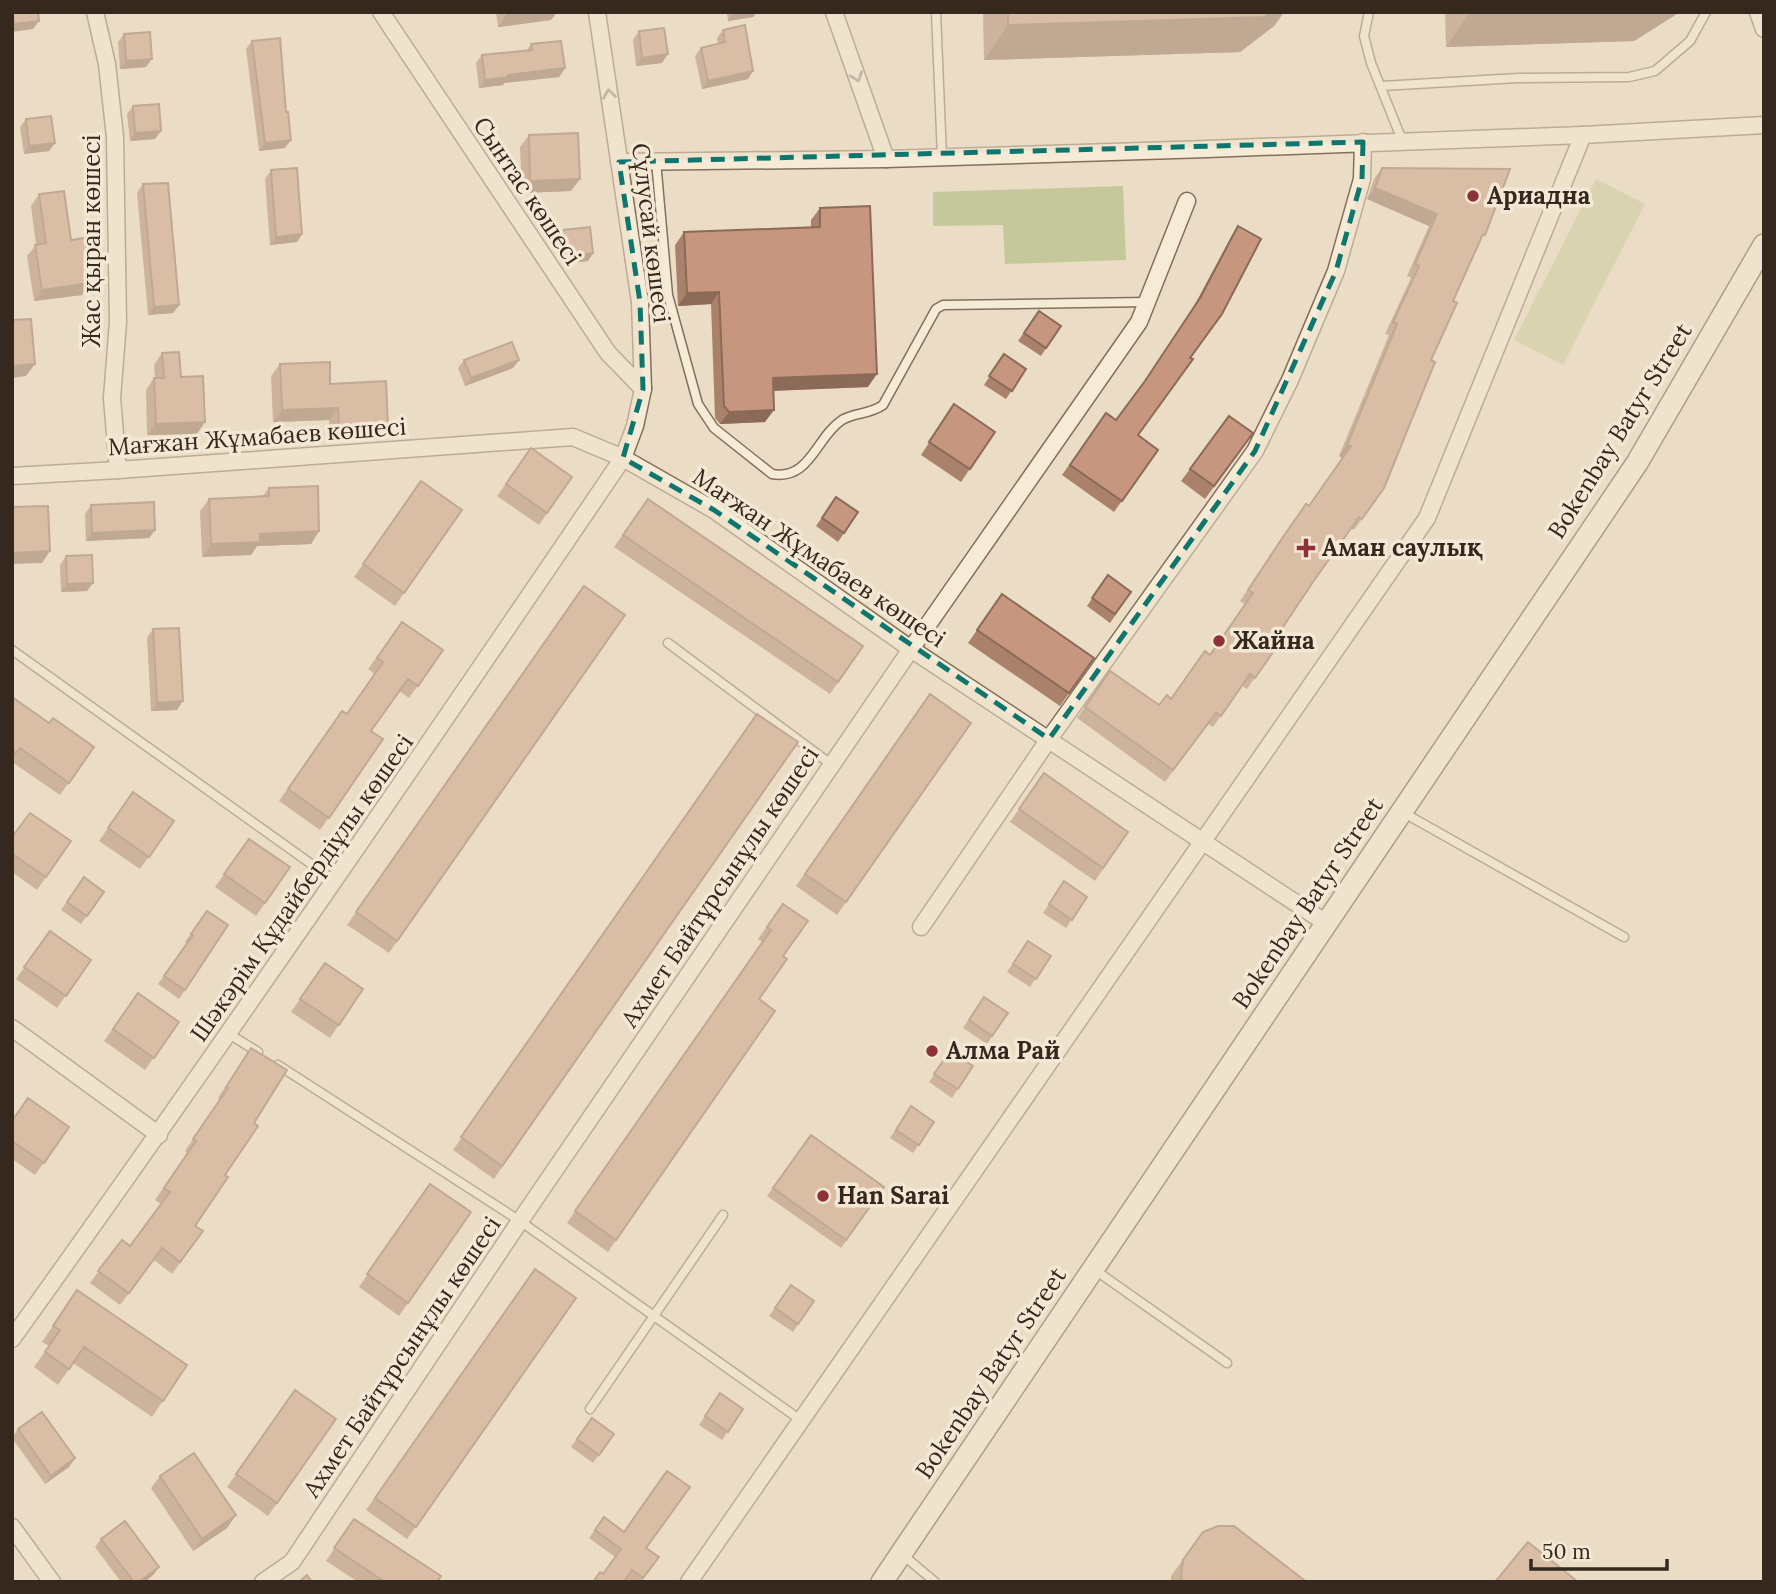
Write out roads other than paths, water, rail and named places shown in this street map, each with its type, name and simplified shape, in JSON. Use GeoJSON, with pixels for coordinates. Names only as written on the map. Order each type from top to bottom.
{"type":"FeatureCollection","features":[{"type":"Feature","properties":{"kind":"main road","name":"Bokenbay Batyr Street"},"geometry":{"type":"LineString","coordinates":[[882,1582],[1637,463],[1764,245]]}},
{"type":"Feature","properties":{"kind":"street","name":"Жас қыран көшесі"},"geometry":{"type":"LineString","coordinates":[[95,12],[107,64],[115,137],[118,322],[112,398],[118,470]]}},
{"type":"Feature","properties":{"kind":"street","name":"Сынтас көшесі"},"geometry":{"type":"LineString","coordinates":[[381,12],[608,353],[643,389]]}},
{"type":"Feature","properties":{"kind":"street","name":"Сұлусай көшесі"},"geometry":{"type":"LineString","coordinates":[[597,12],[640,302],[643,389],[635,426],[623,458]]}},
{"type":"Feature","properties":{"kind":"street"},"geometry":{"type":"LineString","coordinates":[[834,12],[886,159]]}},
{"type":"Feature","properties":{"kind":"street"},"geometry":{"type":"LineString","coordinates":[[1758,12],[1764,29]]}},
{"type":"Feature","properties":{"kind":"street"},"geometry":{"type":"LineString","coordinates":[[619,162],[886,159],[1583,135],[1764,125]]}},
{"type":"Feature","properties":{"kind":"street"},"geometry":{"type":"LineString","coordinates":[[689,1582],[1427,519],[1583,135]]}},
{"type":"Feature","properties":{"kind":"street"},"geometry":{"type":"LineString","coordinates":[[921,927],[1049,739],[1255,451],[1290,380],[1336,271],[1362,179],[1363,142]]}},
{"type":"Feature","properties":{"kind":"street","name":"Ахмет Байтұрсынұлы көшесі"},"geometry":{"type":"LineString","coordinates":[[263,1582],[292,1562],[520,1221],[911,649],[1139,323],[1186,201]]}},
{"type":"Feature","properties":{"kind":"street","name":"Мағжан Жұмабаев көшесі"},"geometry":{"type":"LineString","coordinates":[[12,475],[118,470],[573,437],[623,458],[714,510],[911,649],[1326,923]]}},
{"type":"Feature","properties":{"kind":"street","name":"Шәкәрім Құдайбердіұлы көшесі"},"geometry":{"type":"LineString","coordinates":[[12,1339],[159,1135],[623,458]]}},
{"type":"Feature","properties":{"kind":"street"},"geometry":{"type":"LineString","coordinates":[[12,1028],[159,1135]]}},
{"type":"Feature","properties":{"kind":"street"},"geometry":{"type":"LineString","coordinates":[[12,1527],[52,1582]]}},
{"type":"Feature","properties":{"kind":"lane"},"geometry":{"type":"LineString","coordinates":[[936,12],[942,157]]}},
{"type":"Feature","properties":{"kind":"lane"},"geometry":{"type":"LineString","coordinates":[[1369,12],[1364,36],[1371,62],[1402,140]]}},
{"type":"Feature","properties":{"kind":"lane"},"geometry":{"type":"LineString","coordinates":[[1382,86],[1518,78],[1629,77],[1655,71],[1690,41],[1706,12]]}},
{"type":"Feature","properties":{"kind":"lane"},"geometry":{"type":"LineString","coordinates":[[656,161],[668,295],[698,404],[713,428],[772,474],[784,476],[799,470],[841,420],[873,412],[883,405],[936,309],[943,305],[1147,302]]}},
{"type":"Feature","properties":{"kind":"lane"},"geometry":{"type":"LineString","coordinates":[[668,643],[832,765]]}},
{"type":"Feature","properties":{"kind":"lane"},"geometry":{"type":"LineString","coordinates":[[12,650],[335,881]]}},
{"type":"Feature","properties":{"kind":"lane"},"geometry":{"type":"LineString","coordinates":[[1401,811],[1624,937]]}},
{"type":"Feature","properties":{"kind":"lane"},"geometry":{"type":"LineString","coordinates":[[229,1034],[520,1221],[802,1421]]}},
{"type":"Feature","properties":{"kind":"lane"},"geometry":{"type":"LineString","coordinates":[[590,1409],[723,1215]]}},
{"type":"Feature","properties":{"kind":"lane"},"geometry":{"type":"LineString","coordinates":[[1093,1268],[1227,1363]]}},
{"type":"Feature","properties":{"kind":"lane"},"geometry":{"type":"LineString","coordinates":[[901,1553],[935,1582]]}},
{"type":"Feature","properties":{"kind":"place","name":"Ариадна"},"geometry":{"type":"Point","coordinates":[1473,196]}},
{"type":"Feature","properties":{"kind":"place","name":"Аман саулық"},"geometry":{"type":"Point","coordinates":[1306,548]}},
{"type":"Feature","properties":{"kind":"place","name":"Жайна"},"geometry":{"type":"Point","coordinates":[1219,641]}},
{"type":"Feature","properties":{"kind":"place","name":"Алма Рай"},"geometry":{"type":"Point","coordinates":[932,1051]}},
{"type":"Feature","properties":{"kind":"place","name":"Han Sarai"},"geometry":{"type":"Point","coordinates":[823,1196]}}]}
